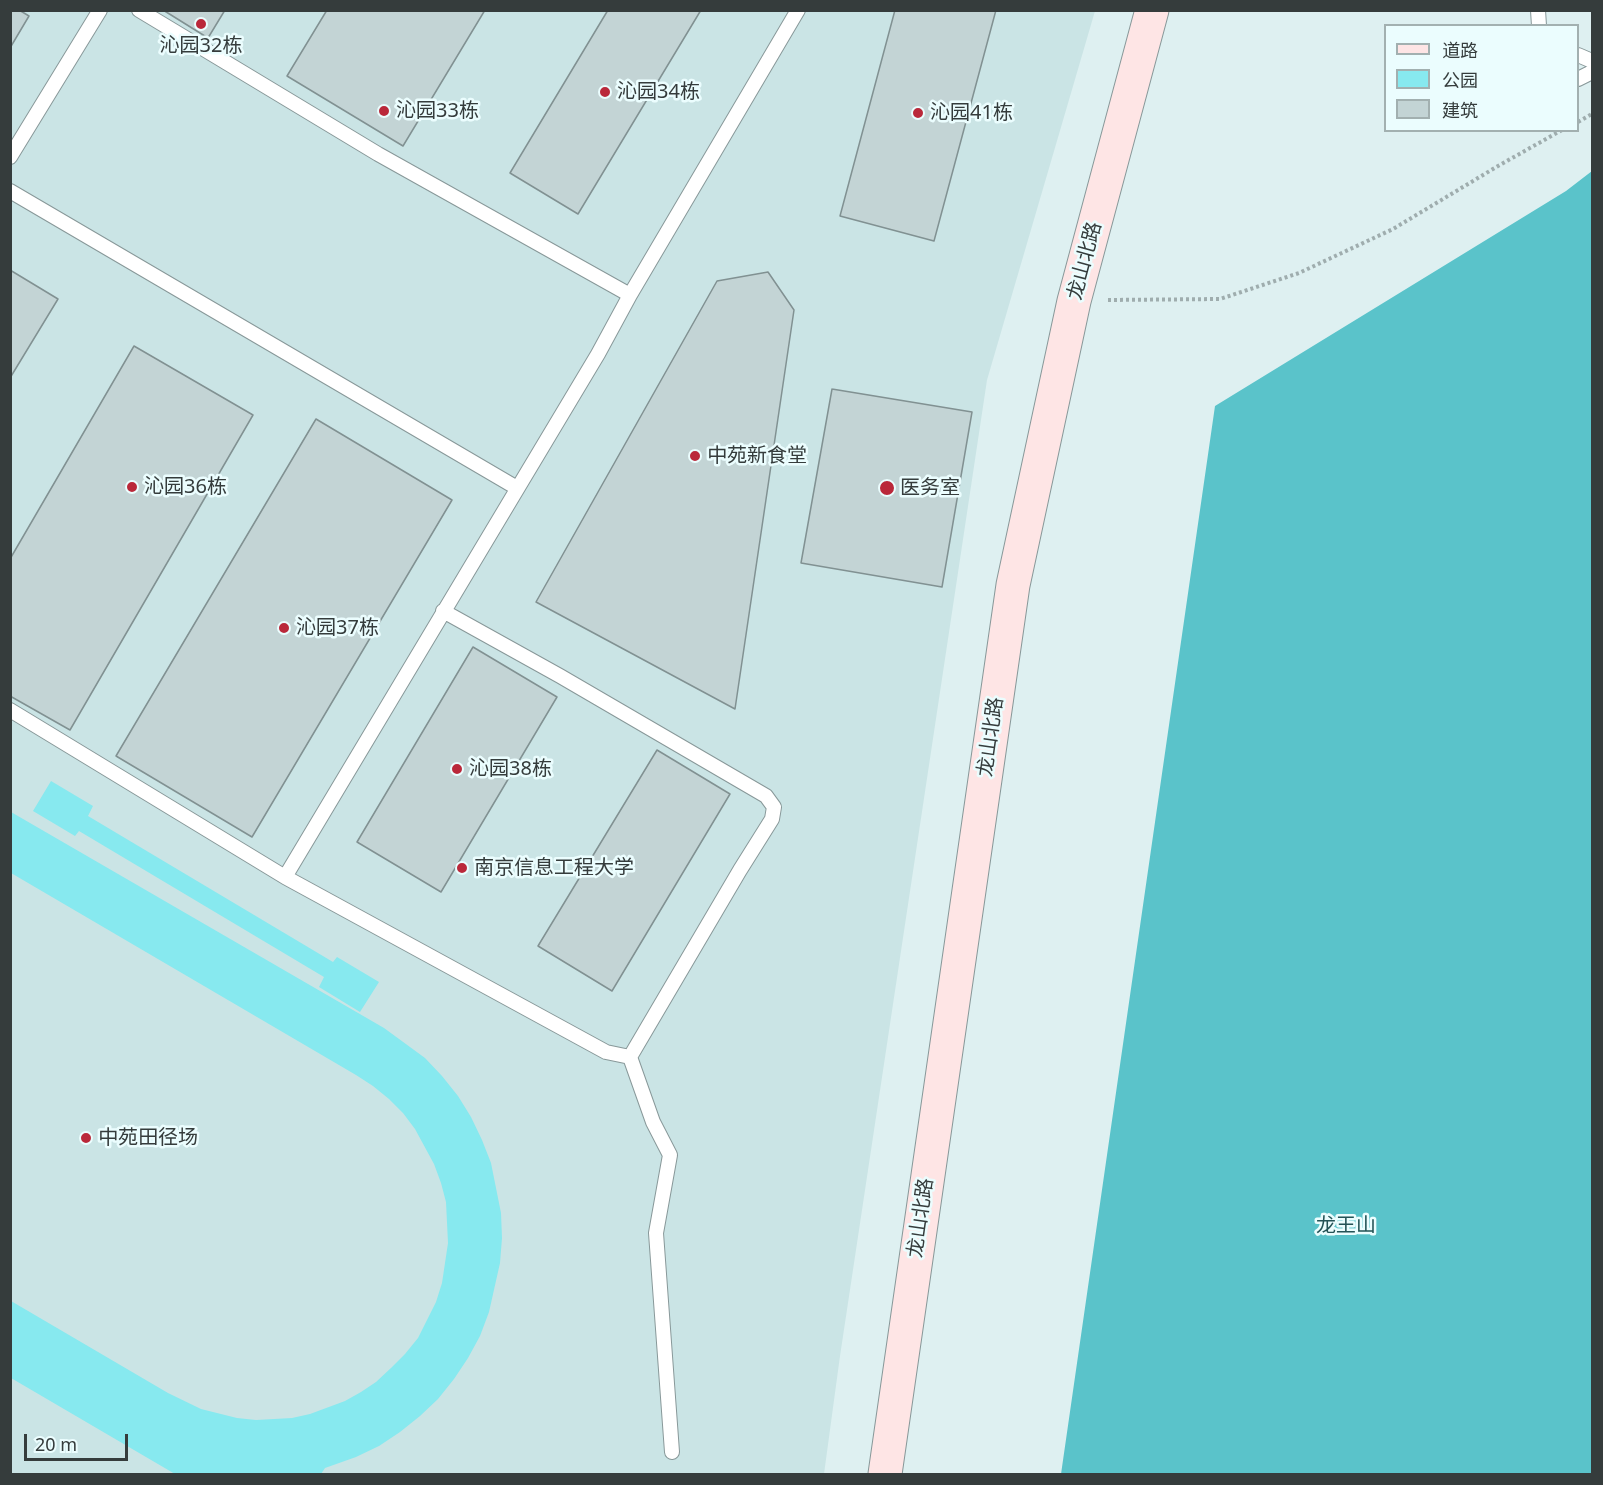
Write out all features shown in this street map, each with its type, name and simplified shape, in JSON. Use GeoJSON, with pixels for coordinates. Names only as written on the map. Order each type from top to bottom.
{"type":"FeatureCollection","features":[{"type":"Feature","properties":{"kind":"street","name":"龙山北路"},"geometry":{"type":"LineString","coordinates":[[885,1474],[1013,585],[1074,301],[1152,10]]}},
{"type":"Feature","properties":{"kind":"lane"},"geometry":{"type":"LineString","coordinates":[[10,157],[100,10]]}},
{"type":"Feature","properties":{"kind":"lane"},"geometry":{"type":"LineString","coordinates":[[139,10],[378,154],[630,295]]}},
{"type":"Feature","properties":{"kind":"lane"},"geometry":{"type":"LineString","coordinates":[[285,877],[598,354],[630,295],[798,10]]}},
{"type":"Feature","properties":{"kind":"lane"},"geometry":{"type":"LineString","coordinates":[[1579,55],[1593,62]]}},
{"type":"Feature","properties":{"kind":"lane"},"geometry":{"type":"LineString","coordinates":[[1579,79],[1593,72]]}},
{"type":"Feature","properties":{"kind":"lane"},"geometry":{"type":"LineString","coordinates":[[10,191],[517,488]]}},
{"type":"Feature","properties":{"kind":"lane"},"geometry":{"type":"LineString","coordinates":[[443,611],[766,796],[774,807],[772,819],[630,1056],[653,1122],[670,1155],[656,1233],[672,1452]]}},
{"type":"Feature","properties":{"kind":"lane"},"geometry":{"type":"LineString","coordinates":[[10,710],[285,877],[606,1052],[630,1056]]}},
{"type":"Feature","properties":{"kind":"path"},"geometry":{"type":"LineString","coordinates":[[1579,121],[1593,114]]}},
{"type":"Feature","properties":{"kind":"path"},"geometry":{"type":"LineString","coordinates":[[1074,301],[1220,299],[1299,273],[1394,229],[1559,132]]}},
{"type":"Feature","properties":{"kind":"shaded area","name":"南京信息工程大学"},"geometry":{"type":"Polygon","coordinates":[[[10,11],[1095,11],[987,380],[824,1474],[11,1474],[10,11]]]}},
{"type":"Feature","properties":{"kind":"green space","name":"龙王山"},"geometry":{"type":"Polygon","coordinates":[[[1592,171],[1592,1474],[1061,1474],[1215,406],[1566,191],[1592,171]]]}},
{"type":"Feature","properties":{"kind":"green space"},"geometry":{"type":"Polygon","coordinates":[[[51,781],[93,806],[88,816],[333,962],[337,957],[379,982],[360,1012],[319,987],[324,977],[79,831],[75,836],[33,811],[51,781]]]}},
{"type":"Feature","properties":{"kind":"green space"},"geometry":{"type":"Polygon","coordinates":[[[11,812],[384,1028],[425,1058],[458,1096],[471,1117],[491,1163],[501,1213],[500,1263],[489,1312],[468,1358],[438,1399],[400,1432],[379,1446],[325,1468],[321,1474],[175,1474],[11,1378],[11,1301],[168,1393],[201,1409],[256,1420],[292,1418],[310,1414],[345,1401],[376,1382],[418,1338],[436,1302],[442,1283],[448,1243],[446,1202],[434,1164],[415,1129],[389,1099],[356,1075],[11,873],[11,812]]]}},
{"type":"Feature","properties":{"kind":"building"},"geometry":{"type":"Polygon","coordinates":[[[10,10],[19,10],[29,16],[10,48],[10,10]]]}},
{"type":"Feature","properties":{"kind":"building","name":"沁园32栋"},"geometry":{"type":"Polygon","coordinates":[[[163,10],[225,10],[208,38],[163,10]]]}},
{"type":"Feature","properties":{"kind":"building","name":"沁园33栋"},"geometry":{"type":"Polygon","coordinates":[[[327,10],[485,10],[403,146],[287,76],[327,10]]]}},
{"type":"Feature","properties":{"kind":"building","name":"沁园34栋"},"geometry":{"type":"Polygon","coordinates":[[[608,10],[701,10],[578,214],[510,173],[608,10]]]}},
{"type":"Feature","properties":{"kind":"building","name":"沁园41栋"},"geometry":{"type":"Polygon","coordinates":[[[895,10],[996,10],[934,241],[840,216],[895,10]]]}},
{"type":"Feature","properties":{"kind":"building"},"geometry":{"type":"Polygon","coordinates":[[[10,270],[58,299],[10,378],[10,270]]]}},
{"type":"Feature","properties":{"kind":"building","name":"中苑新食堂"},"geometry":{"type":"Polygon","coordinates":[[[768,272],[794,310],[735,709],[536,602],[717,281],[768,272]]]}},
{"type":"Feature","properties":{"kind":"building","name":"沁园36栋"},"geometry":{"type":"Polygon","coordinates":[[[134,346],[253,415],[70,730],[10,696],[10,559],[134,346]]]}},
{"type":"Feature","properties":{"kind":"building","name":"医务室"},"geometry":{"type":"Polygon","coordinates":[[[832,389],[972,412],[942,587],[801,563],[832,389]]]}},
{"type":"Feature","properties":{"kind":"building","name":"沁园37栋"},"geometry":{"type":"Polygon","coordinates":[[[316,419],[452,500],[252,837],[116,756],[316,419]]]}},
{"type":"Feature","properties":{"kind":"building","name":"沁园38栋"},"geometry":{"type":"Polygon","coordinates":[[[473,647],[557,697],[441,892],[357,842],[473,647]]]}},
{"type":"Feature","properties":{"kind":"building"},"geometry":{"type":"Polygon","coordinates":[[[657,750],[730,794],[612,991],[538,946],[657,750]]]}},
{"type":"Feature","properties":{"kind":"place","name":"沁园32栋"},"geometry":{"type":"Point","coordinates":[201,24]}},
{"type":"Feature","properties":{"kind":"place","name":"沁园34栋"},"geometry":{"type":"Point","coordinates":[605,92]}},
{"type":"Feature","properties":{"kind":"place","name":"沁园33栋"},"geometry":{"type":"Point","coordinates":[384,111]}},
{"type":"Feature","properties":{"kind":"place","name":"沁园41栋"},"geometry":{"type":"Point","coordinates":[918,113]}},
{"type":"Feature","properties":{"kind":"place","name":"中苑新食堂"},"geometry":{"type":"Point","coordinates":[695,456]}},
{"type":"Feature","properties":{"kind":"place","name":"沁园36栋"},"geometry":{"type":"Point","coordinates":[132,487]}},
{"type":"Feature","properties":{"kind":"place","name":"医务室"},"geometry":{"type":"Point","coordinates":[887,488]}},
{"type":"Feature","properties":{"kind":"place","name":"沁园37栋"},"geometry":{"type":"Point","coordinates":[284,628]}},
{"type":"Feature","properties":{"kind":"place","name":"沁园38栋"},"geometry":{"type":"Point","coordinates":[457,769]}},
{"type":"Feature","properties":{"kind":"place","name":"南京信息工程大学"},"geometry":{"type":"Point","coordinates":[462,868]}},
{"type":"Feature","properties":{"kind":"place","name":"中苑田径场"},"geometry":{"type":"Point","coordinates":[86,1138]}}]}
